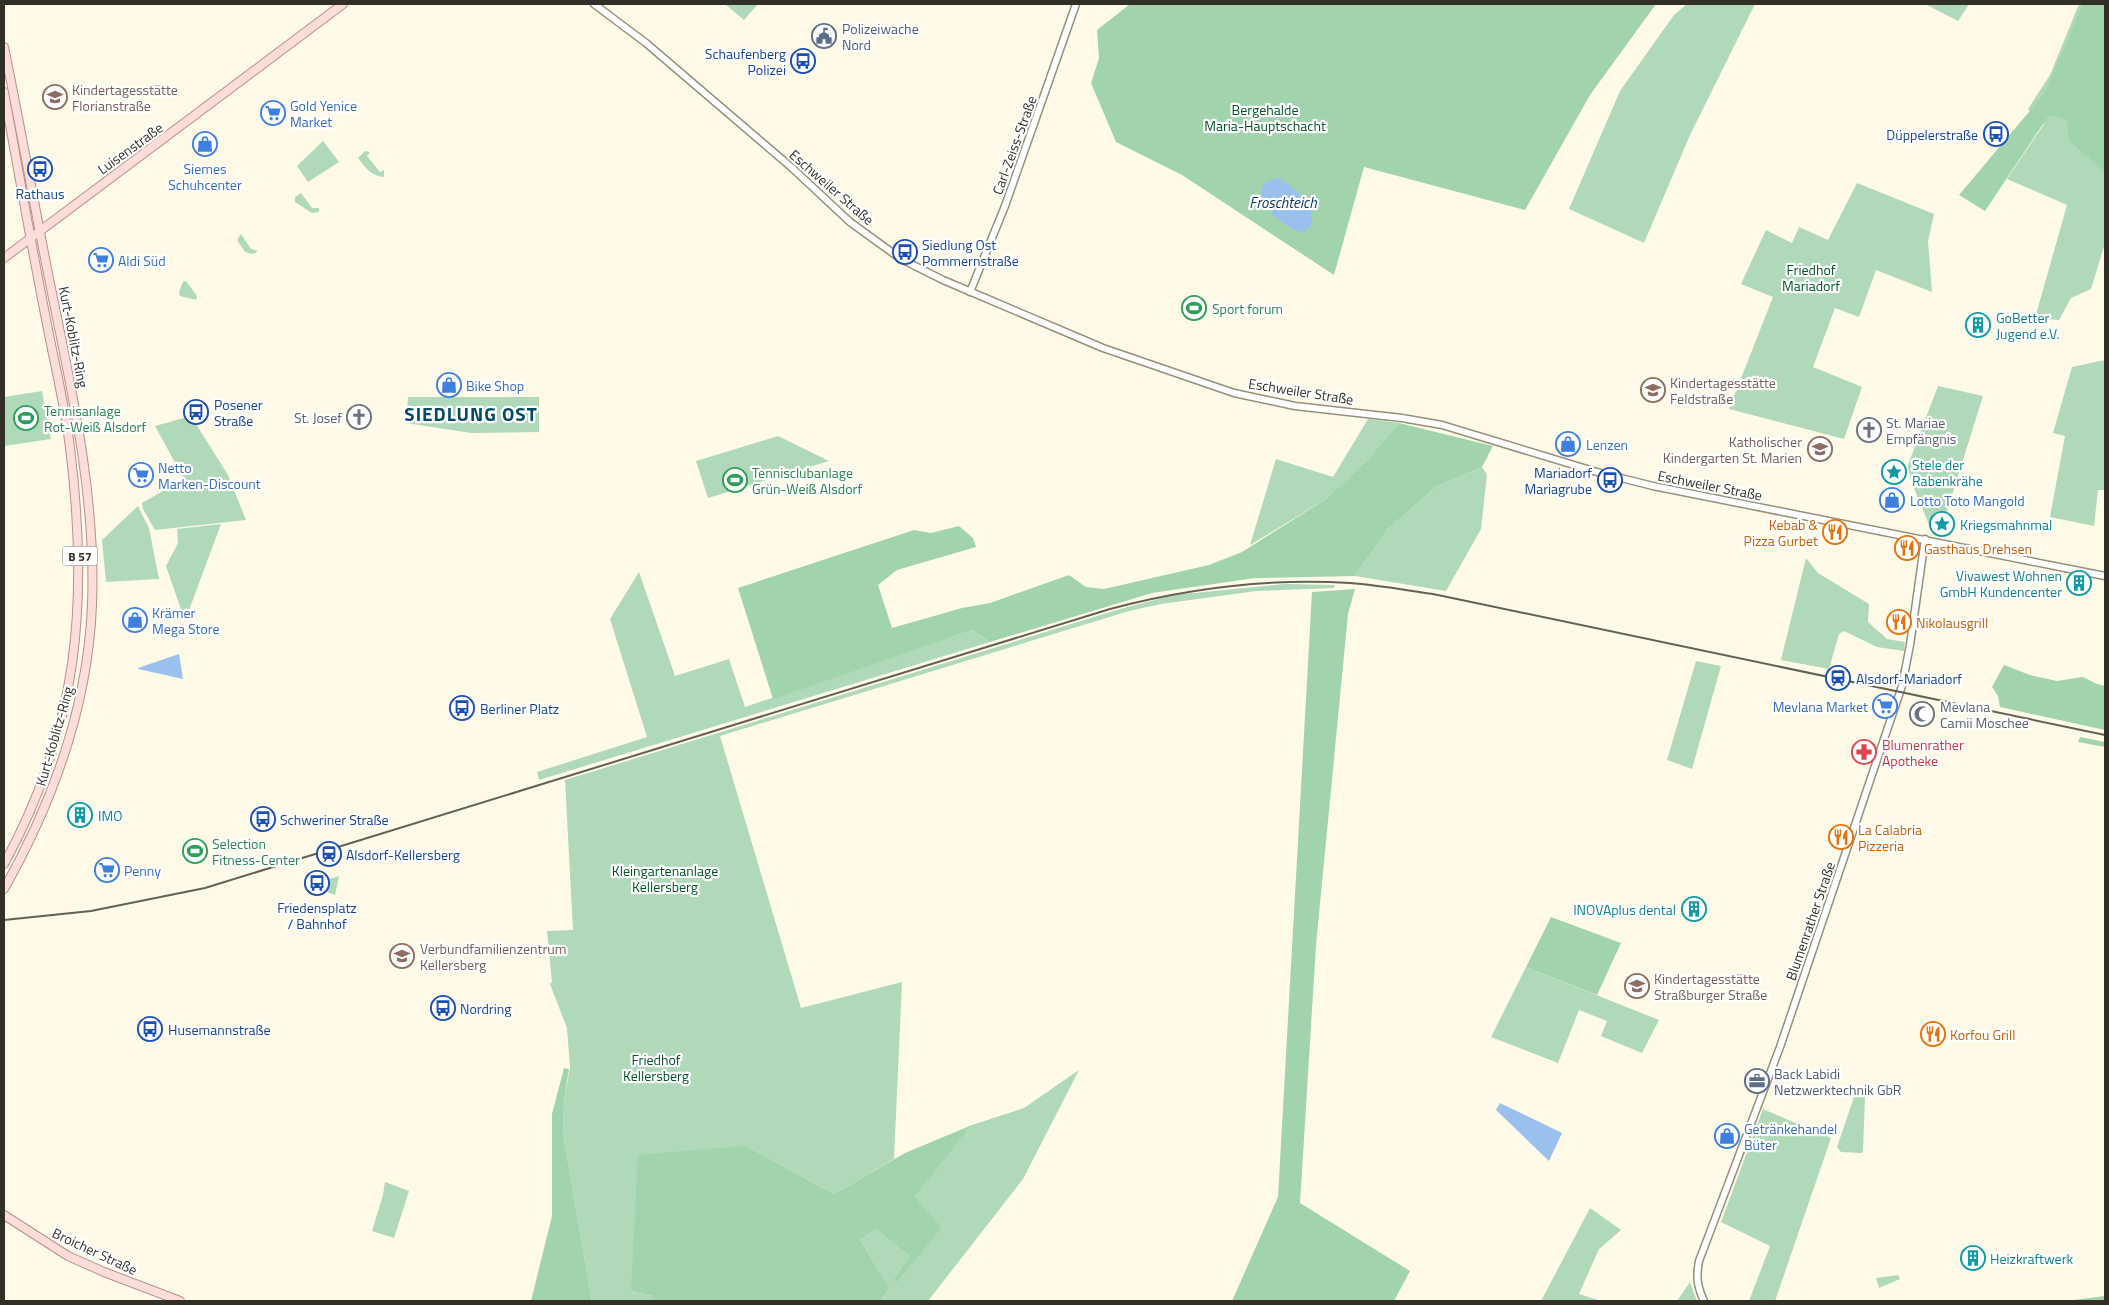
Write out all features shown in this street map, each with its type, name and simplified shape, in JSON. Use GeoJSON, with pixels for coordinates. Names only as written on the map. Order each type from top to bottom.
{"type":"FeatureCollection","features":[{"type":"Feature","properties":{"kind":"main road","name":"Luisenstraße"},"geometry":{"type":"LineString","coordinates":[[4,258],[343,4]]}},
{"type":"Feature","properties":{"kind":"main road","name":"Kurt-Koblitz-Ring"},"geometry":{"type":"LineString","coordinates":[[4,47],[81,441],[90,531],[92,606],[86,663],[76,714],[61,766],[29,843],[4,889]]}},
{"type":"Feature","properties":{"kind":"main road","name":"Kurt-Koblitz-Ring"},"geometry":{"type":"LineString","coordinates":[[4,92],[70,447],[79,531],[79,615],[66,705],[50,761],[31,810],[4,864]]}},
{"type":"Feature","properties":{"kind":"main road","name":"Broicher Straße"},"geometry":{"type":"LineString","coordinates":[[4,1215],[68,1256],[180,1301]]}},
{"type":"Feature","properties":{"kind":"street","name":"Eschweiler Straße"},"geometry":{"type":"LineString","coordinates":[[594,4],[646,43],[791,167],[850,222],[901,259],[970,292],[1103,348],[1172,373],[1234,392],[1295,406],[1402,418],[1442,425],[1597,472],[1645,484],[1740,505],[1815,517],[2003,557],[2105,576]]}},
{"type":"Feature","properties":{"kind":"street","name":"Carl-Zeiss-Straße"},"geometry":{"type":"LineString","coordinates":[[970,292],[1005,206],[1076,4]]}},
{"type":"Feature","properties":{"kind":"street","name":"Blumenrather Straße"},"geometry":{"type":"LineString","coordinates":[[1704,1301],[1697,1286],[1696,1275],[1699,1261],[1780,1048],[1902,686],[1910,645],[1925,540]]}},
{"type":"Feature","properties":{"kind":"green space"},"geometry":{"type":"Polygon","coordinates":[[[725,4],[758,4],[744,20],[725,4]]]}},
{"type":"Feature","properties":{"kind":"green space","name":"Bergehalde Maria-Hauptschacht"},"geometry":{"type":"Polygon","coordinates":[[[1130,4],[1656,4],[1590,95],[1525,210],[1364,167],[1334,275],[1182,175],[1116,142],[1091,83],[1099,58],[1097,30],[1130,4]]]}},
{"type":"Feature","properties":{"kind":"green space"},"geometry":{"type":"Polygon","coordinates":[[[1687,4],[1755,4],[1690,135],[1644,243],[1569,209],[1620,91],[1674,15],[1687,4]]]}},
{"type":"Feature","properties":{"kind":"green space"},"geometry":{"type":"Polygon","coordinates":[[[1925,4],[1969,4],[1958,21],[1925,4]]]}},
{"type":"Feature","properties":{"kind":"green space"},"geometry":{"type":"Polygon","coordinates":[[[2079,4],[2105,4],[2086,156],[2105,174],[2105,243],[2091,289],[2071,298],[2059,320],[2035,318],[2067,205],[2007,179],[2044,124],[2028,109],[2050,75],[2079,4]]]}},
{"type":"Feature","properties":{"kind":"green space"},"geometry":{"type":"Polygon","coordinates":[[[2083,4],[2105,4],[2105,174],[2069,140],[2067,120],[2049,115],[1985,211],[1959,195],[2044,94],[2083,4]]]}},
{"type":"Feature","properties":{"kind":"green space"},"geometry":{"type":"Polygon","coordinates":[[[323,141],[339,162],[308,182],[297,166],[323,141]]]}},
{"type":"Feature","properties":{"kind":"green space"},"geometry":{"type":"Polygon","coordinates":[[[365,151],[370,152],[367,156],[380,172],[384,170],[384,177],[372,173],[358,158],[365,151]]]}},
{"type":"Feature","properties":{"kind":"green space","name":"Friedhof Mariadorf"},"geometry":{"type":"Polygon","coordinates":[[[1857,183],[1934,214],[1928,241],[1932,292],[1876,270],[1859,317],[1835,308],[1813,367],[1862,387],[1844,439],[1729,409],[1773,297],[1741,284],[1766,230],[1792,243],[1799,227],[1828,240],[1857,183]]]}},
{"type":"Feature","properties":{"kind":"green space"},"geometry":{"type":"Polygon","coordinates":[[[301,193],[312,208],[319,208],[319,212],[312,213],[295,202],[295,197],[301,193]]]}},
{"type":"Feature","properties":{"kind":"green space"},"geometry":{"type":"Polygon","coordinates":[[[241,234],[251,249],[258,251],[253,254],[245,252],[237,240],[241,234]]]}},
{"type":"Feature","properties":{"kind":"green space"},"geometry":{"type":"Polygon","coordinates":[[[186,281],[197,296],[196,300],[180,296],[179,292],[183,282],[186,281]]]}},
{"type":"Feature","properties":{"kind":"green space"},"geometry":{"type":"Polygon","coordinates":[[[2105,360],[2105,490],[2098,490],[2094,526],[2050,517],[2065,436],[2053,433],[2072,367],[2105,360]]]}},
{"type":"Feature","properties":{"kind":"green space"},"geometry":{"type":"Polygon","coordinates":[[[1938,386],[1983,396],[1947,511],[1950,520],[1946,533],[1930,527],[1911,481],[1908,465],[1938,386]]]}},
{"type":"Feature","properties":{"kind":"green space","name":"Tennisanlage Rot-Weiß Alsdorf"},"geometry":{"type":"Polygon","coordinates":[[[42,391],[51,439],[4,446],[4,397],[42,391]]]}},
{"type":"Feature","properties":{"kind":"green space"},"geometry":{"type":"Polygon","coordinates":[[[408,397],[539,397],[539,432],[471,433],[406,423],[408,397]]]}},
{"type":"Feature","properties":{"kind":"green space"},"geometry":{"type":"Polygon","coordinates":[[[191,416],[228,475],[246,520],[155,530],[143,509],[142,503],[184,479],[155,426],[191,416]]]}},
{"type":"Feature","properties":{"kind":"green space"},"geometry":{"type":"Polygon","coordinates":[[[1368,419],[1399,423],[1368,459],[1326,499],[1250,545],[1276,459],[1333,477],[1368,419]]]}},
{"type":"Feature","properties":{"kind":"green space"},"geometry":{"type":"Polygon","coordinates":[[[1399,423],[1493,446],[1482,467],[1437,486],[1388,529],[1355,576],[1255,578],[1152,593],[990,642],[972,630],[773,699],[738,588],[914,530],[931,533],[959,526],[973,538],[976,547],[897,570],[878,585],[892,628],[962,608],[990,603],[1069,575],[1086,587],[1104,589],[1209,565],[1242,552],[1326,499],[1368,459],[1399,423]]]}},
{"type":"Feature","properties":{"kind":"green space","name":"Tennisclubanlage Grün-Weiß Alsdorf"},"geometry":{"type":"Polygon","coordinates":[[[778,436],[829,461],[708,498],[696,461],[778,436]]]}},
{"type":"Feature","properties":{"kind":"green space"},"geometry":{"type":"Polygon","coordinates":[[[1482,467],[1487,475],[1481,529],[1446,591],[1355,576],[1388,529],[1437,486],[1482,467]]]}},
{"type":"Feature","properties":{"kind":"green space"},"geometry":{"type":"Polygon","coordinates":[[[138,506],[149,528],[159,579],[106,582],[102,540],[138,506]]]}},
{"type":"Feature","properties":{"kind":"green space"},"geometry":{"type":"Polygon","coordinates":[[[221,524],[185,621],[166,566],[178,543],[177,529],[221,524]]]}},
{"type":"Feature","properties":{"kind":"green space"},"geometry":{"type":"Polygon","coordinates":[[[1806,558],[1818,573],[1869,604],[1868,622],[1887,639],[1905,642],[1904,651],[1877,647],[1844,631],[1839,634],[1829,669],[1781,660],[1806,558]]]}},
{"type":"Feature","properties":{"kind":"green space"},"geometry":{"type":"Polygon","coordinates":[[[639,572],[675,676],[729,659],[745,707],[972,630],[990,642],[539,780],[537,772],[647,737],[610,619],[639,572]]]}},
{"type":"Feature","properties":{"kind":"green space"},"geometry":{"type":"Polygon","coordinates":[[[1284,584],[1335,585],[1334,588],[1256,591],[1161,604],[1129,611],[720,736],[801,1008],[902,982],[894,1159],[834,1194],[746,1146],[631,1291],[652,1296],[652,1301],[592,1301],[563,1134],[564,1100],[570,1068],[567,1028],[550,984],[552,982],[547,931],[573,930],[565,780],[1120,609],[1174,595],[1284,584]]]}},
{"type":"Feature","properties":{"kind":"green space"},"geometry":{"type":"Polygon","coordinates":[[[1355,589],[1348,614],[1316,945],[1300,1203],[1410,1271],[1394,1301],[1232,1301],[1278,1197],[1312,592],[1355,589]]]}},
{"type":"Feature","properties":{"kind":"green space"},"geometry":{"type":"Polygon","coordinates":[[[1696,661],[1721,666],[1692,769],[1667,760],[1696,661]]]}},
{"type":"Feature","properties":{"kind":"green space"},"geometry":{"type":"Polygon","coordinates":[[[2004,665],[2030,675],[2057,681],[2083,677],[2105,686],[2105,730],[2000,707],[1998,696],[1992,687],[2004,665]]]}},
{"type":"Feature","properties":{"kind":"green space"},"geometry":{"type":"Polygon","coordinates":[[[2080,737],[2105,742],[2105,747],[2078,742],[2080,737]]]}},
{"type":"Feature","properties":{"kind":"green space"},"geometry":{"type":"Polygon","coordinates":[[[339,876],[335,895],[310,885],[339,876]]]}},
{"type":"Feature","properties":{"kind":"green space"},"geometry":{"type":"Polygon","coordinates":[[[1551,917],[1621,943],[1597,995],[1526,967],[1551,917]]]}},
{"type":"Feature","properties":{"kind":"green space"},"geometry":{"type":"Polygon","coordinates":[[[1526,967],[1659,1020],[1642,1053],[1601,1036],[1607,1021],[1579,1010],[1558,1063],[1491,1037],[1526,967]]]}},
{"type":"Feature","properties":{"kind":"green space"},"geometry":{"type":"Polygon","coordinates":[[[564,1068],[569,1069],[564,1100],[563,1134],[592,1301],[531,1301],[552,1216],[552,1114],[564,1068]]]}},
{"type":"Feature","properties":{"kind":"green space"},"geometry":{"type":"Polygon","coordinates":[[[1079,1070],[1023,1179],[928,1301],[880,1301],[890,1288],[860,1240],[876,1229],[909,1256],[894,1279],[942,1227],[913,1197],[972,1125],[1024,1108],[1079,1070]]]}},
{"type":"Feature","properties":{"kind":"green space"},"geometry":{"type":"Polygon","coordinates":[[[1861,1093],[1865,1097],[1863,1151],[1862,1153],[1841,1152],[1837,1147],[1855,1094],[1861,1093]]]}},
{"type":"Feature","properties":{"kind":"green space"},"geometry":{"type":"Polygon","coordinates":[[[1763,1109],[1831,1138],[1775,1301],[1749,1301],[1770,1246],[1721,1222],[1763,1109]]]}},
{"type":"Feature","properties":{"kind":"green space"},"geometry":{"type":"Polygon","coordinates":[[[972,1125],[914,1197],[942,1227],[897,1282],[894,1279],[909,1256],[876,1229],[860,1240],[890,1288],[880,1301],[652,1301],[652,1296],[631,1291],[638,1155],[746,1146],[834,1194],[905,1153],[972,1125]]]}},
{"type":"Feature","properties":{"kind":"green space"},"geometry":{"type":"Polygon","coordinates":[[[385,1182],[409,1191],[394,1238],[372,1231],[385,1182]]]}},
{"type":"Feature","properties":{"kind":"green space"},"geometry":{"type":"Polygon","coordinates":[[[1590,1208],[1621,1230],[1599,1249],[1579,1294],[1601,1301],[1541,1301],[1590,1208]]]}},
{"type":"Feature","properties":{"kind":"green space"},"geometry":{"type":"Polygon","coordinates":[[[1898,1275],[1900,1279],[1879,1288],[1876,1278],[1898,1275]]]}},
{"type":"Feature","properties":{"kind":"green space"},"geometry":{"type":"Polygon","coordinates":[[[1690,1282],[1697,1301],[1677,1301],[1690,1282]]]}},
{"type":"Feature","properties":{"kind":"green space"},"geometry":{"type":"Polygon","coordinates":[[[2105,1296],[2105,1301],[2066,1301],[2105,1296]]]}},
{"type":"Feature","properties":{"kind":"water","name":"Froschteich"},"geometry":{"type":"Polygon","coordinates":[[[1276,178],[1286,182],[1296,191],[1311,210],[1311,225],[1305,232],[1298,231],[1281,222],[1267,207],[1262,191],[1264,183],[1276,178]]]}},
{"type":"Feature","properties":{"kind":"water"},"geometry":{"type":"Polygon","coordinates":[[[179,654],[183,679],[138,669],[138,668],[179,654]]]}},
{"type":"Feature","properties":{"kind":"water"},"geometry":{"type":"Polygon","coordinates":[[[1500,1103],[1562,1133],[1549,1161],[1496,1110],[1500,1103]]]}},
{"type":"Feature","properties":{"kind":"railway"},"geometry":{"type":"LineString","coordinates":[[4,920],[91,911],[205,888],[1110,609],[1169,595],[1259,583],[1350,583],[1433,594],[2105,735]]}},
{"type":"Feature","properties":{"kind":"place","name":"Polizeiwache Nord"},"geometry":{"type":"Point","coordinates":[824,36]}},
{"type":"Feature","properties":{"kind":"place","name":"Schaufenberg Polizei"},"geometry":{"type":"Point","coordinates":[803,61]}},
{"type":"Feature","properties":{"kind":"place","name":"Kindertagesstätte Florianstraße"},"geometry":{"type":"Point","coordinates":[55,97]}},
{"type":"Feature","properties":{"kind":"place","name":"Gold Yenice Market"},"geometry":{"type":"Point","coordinates":[273,113]}},
{"type":"Feature","properties":{"kind":"place","name":"Düppelerstraße"},"geometry":{"type":"Point","coordinates":[1996,134]}},
{"type":"Feature","properties":{"kind":"place","name":"Siemes Schuhcenter"},"geometry":{"type":"Point","coordinates":[205,144]}},
{"type":"Feature","properties":{"kind":"place","name":"Rathaus"},"geometry":{"type":"Point","coordinates":[40,169]}},
{"type":"Feature","properties":{"kind":"place","name":"Siedlung Ost Pommernstraße"},"geometry":{"type":"Point","coordinates":[905,252]}},
{"type":"Feature","properties":{"kind":"place","name":"Aldi Süd"},"geometry":{"type":"Point","coordinates":[101,260]}},
{"type":"Feature","properties":{"kind":"place","name":"Sport forum"},"geometry":{"type":"Point","coordinates":[1194,308]}},
{"type":"Feature","properties":{"kind":"place","name":"GoBetter Jugend e.V."},"geometry":{"type":"Point","coordinates":[1978,325]}},
{"type":"Feature","properties":{"kind":"place","name":"Bike Shop"},"geometry":{"type":"Point","coordinates":[449,385]}},
{"type":"Feature","properties":{"kind":"place","name":"Kindertagesstätte Feldstraße"},"geometry":{"type":"Point","coordinates":[1653,390]}},
{"type":"Feature","properties":{"kind":"place","name":"Posener Straße"},"geometry":{"type":"Point","coordinates":[196,412]}},
{"type":"Feature","properties":{"kind":"place","name":"St. Josef"},"geometry":{"type":"Point","coordinates":[359,417]}},
{"type":"Feature","properties":{"kind":"place","name":"Tennisanlage Rot-Weiß Alsdorf"},"geometry":{"type":"Point","coordinates":[26,418]}},
{"type":"Feature","properties":{"kind":"place","name":"St. Mariae Empfängnis"},"geometry":{"type":"Point","coordinates":[1869,430]}},
{"type":"Feature","properties":{"kind":"place","name":"Lenzen"},"geometry":{"type":"Point","coordinates":[1568,444]}},
{"type":"Feature","properties":{"kind":"place","name":"Katholischer Kindergarten St. Marien"},"geometry":{"type":"Point","coordinates":[1820,449]}},
{"type":"Feature","properties":{"kind":"place","name":"Stele der Rabenkrähe"},"geometry":{"type":"Point","coordinates":[1894,472]}},
{"type":"Feature","properties":{"kind":"place","name":"Netto Marken-Discount"},"geometry":{"type":"Point","coordinates":[141,475]}},
{"type":"Feature","properties":{"kind":"place","name":"Tennisclubanlage Grün-Weiß Alsdorf"},"geometry":{"type":"Point","coordinates":[735,480]}},
{"type":"Feature","properties":{"kind":"place","name":"Mariadorf Mariagrube"},"geometry":{"type":"Point","coordinates":[1610,480]}},
{"type":"Feature","properties":{"kind":"place","name":"Lotto Toto Mangold"},"geometry":{"type":"Point","coordinates":[1892,500]}},
{"type":"Feature","properties":{"kind":"place","name":"Kriegsmahnmal"},"geometry":{"type":"Point","coordinates":[1942,524]}},
{"type":"Feature","properties":{"kind":"place","name":"Kebab & Pizza Gurbet"},"geometry":{"type":"Point","coordinates":[1835,532]}},
{"type":"Feature","properties":{"kind":"place","name":"Gasthaus Drehsen"},"geometry":{"type":"Point","coordinates":[1907,548]}},
{"type":"Feature","properties":{"kind":"place","name":"Vivawest Wohnen GmbH Kundencenter"},"geometry":{"type":"Point","coordinates":[2079,583]}},
{"type":"Feature","properties":{"kind":"place","name":"Krämer Mega Store"},"geometry":{"type":"Point","coordinates":[135,620]}},
{"type":"Feature","properties":{"kind":"place","name":"Nikolausgrill"},"geometry":{"type":"Point","coordinates":[1899,622]}},
{"type":"Feature","properties":{"kind":"place","name":"Alsdorf-Mariadorf"},"geometry":{"type":"Point","coordinates":[1838,678]}},
{"type":"Feature","properties":{"kind":"place","name":"Mevlana Market"},"geometry":{"type":"Point","coordinates":[1885,706]}},
{"type":"Feature","properties":{"kind":"place","name":"Berliner Platz"},"geometry":{"type":"Point","coordinates":[462,708]}},
{"type":"Feature","properties":{"kind":"place","name":"Mevlana Camii Moschee"},"geometry":{"type":"Point","coordinates":[1922,714]}},
{"type":"Feature","properties":{"kind":"place","name":"Blumenrather Apotheke"},"geometry":{"type":"Point","coordinates":[1864,752]}},
{"type":"Feature","properties":{"kind":"place","name":"IMO"},"geometry":{"type":"Point","coordinates":[80,815]}},
{"type":"Feature","properties":{"kind":"place","name":"Schweriner Straße"},"geometry":{"type":"Point","coordinates":[263,819]}},
{"type":"Feature","properties":{"kind":"place","name":"La Calabria Pizzeria"},"geometry":{"type":"Point","coordinates":[1841,837]}},
{"type":"Feature","properties":{"kind":"place","name":"Selection Fitness-Center"},"geometry":{"type":"Point","coordinates":[195,851]}},
{"type":"Feature","properties":{"kind":"place","name":"Alsdorf-Kellersberg"},"geometry":{"type":"Point","coordinates":[329,854]}},
{"type":"Feature","properties":{"kind":"place","name":"Penny"},"geometry":{"type":"Point","coordinates":[107,870]}},
{"type":"Feature","properties":{"kind":"place","name":"Friedensplatz / Bahnhof"},"geometry":{"type":"Point","coordinates":[317,883]}},
{"type":"Feature","properties":{"kind":"place","name":"INOVAplus dental"},"geometry":{"type":"Point","coordinates":[1694,909]}},
{"type":"Feature","properties":{"kind":"place","name":"Verbundfamilienzentrum Kellersberg"},"geometry":{"type":"Point","coordinates":[402,956]}},
{"type":"Feature","properties":{"kind":"place","name":"Kindertagesstätte Straßburger Straße"},"geometry":{"type":"Point","coordinates":[1637,986]}},
{"type":"Feature","properties":{"kind":"place","name":"Nordring"},"geometry":{"type":"Point","coordinates":[443,1008]}},
{"type":"Feature","properties":{"kind":"place","name":"Husemannstraße"},"geometry":{"type":"Point","coordinates":[150,1029]}},
{"type":"Feature","properties":{"kind":"place","name":"Korfou Grill"},"geometry":{"type":"Point","coordinates":[1933,1034]}},
{"type":"Feature","properties":{"kind":"place","name":"Back Labidi Netzwerktechnik GbR"},"geometry":{"type":"Point","coordinates":[1757,1081]}},
{"type":"Feature","properties":{"kind":"place","name":"Getränkehandel Büter"},"geometry":{"type":"Point","coordinates":[1727,1136]}},
{"type":"Feature","properties":{"kind":"place","name":"Heizkraftwerk"},"geometry":{"type":"Point","coordinates":[1973,1258]}},
{"type":"Feature","properties":{"kind":"district","name":"SIEDLUNG OST"},"geometry":{"type":"Point","coordinates":[471,413]}},
{"type":"Feature","properties":{"kind":"park label","name":"Kleingartenanlage Kellersberg"},"geometry":{"type":"Point","coordinates":[665,878]}},
{"type":"Feature","properties":{"kind":"park label","name":"Friedhof Kellersberg"},"geometry":{"type":"Point","coordinates":[656,1068]}}]}
